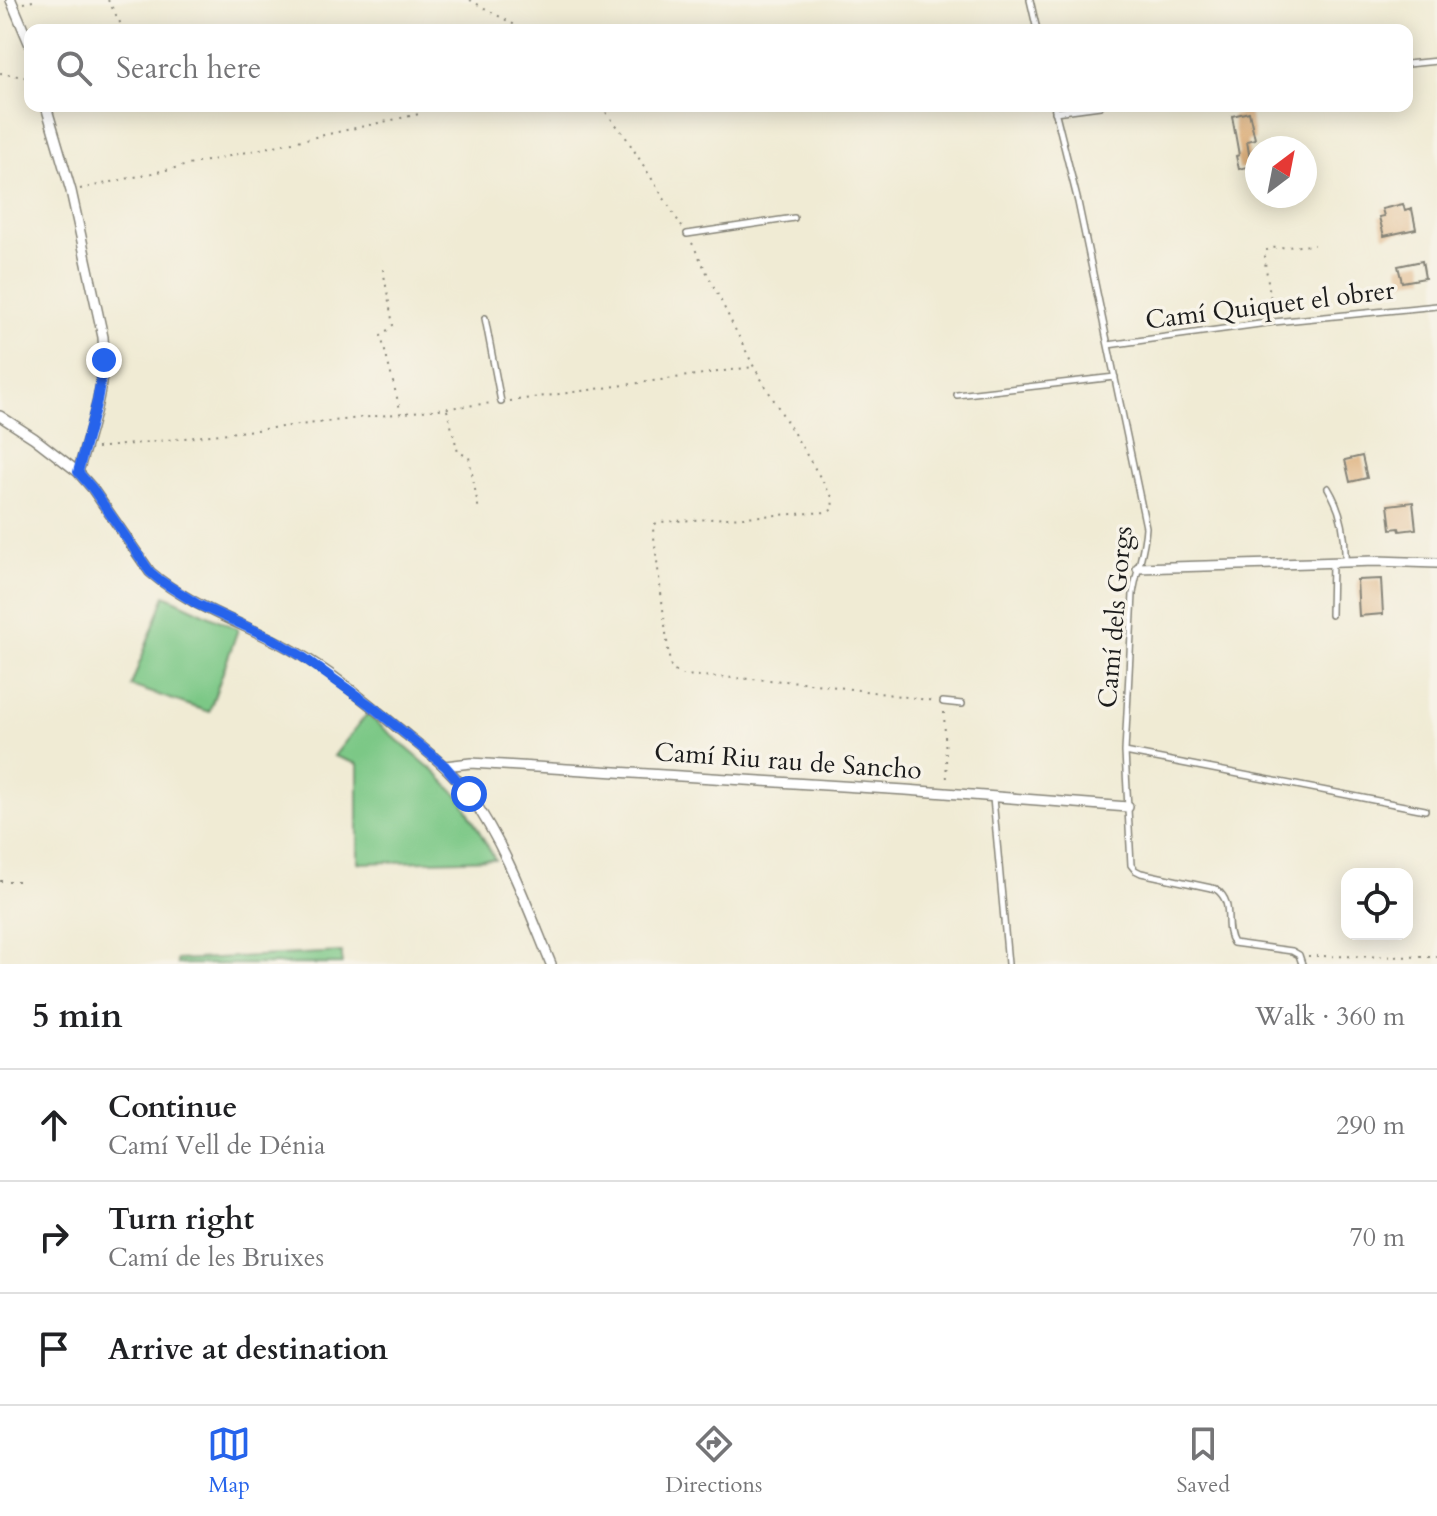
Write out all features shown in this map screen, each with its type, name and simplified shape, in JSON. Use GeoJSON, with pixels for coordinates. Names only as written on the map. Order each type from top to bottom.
{"type":"FeatureCollection","features":[{"type":"Feature","properties":{"kind":"street"},"geometry":{"type":"LineString","coordinates":[[13,3],[24,30]]}},
{"type":"Feature","properties":{"kind":"street"},"geometry":{"type":"LineString","coordinates":[[48,112],[71,191],[104,348],[101,385],[78,472]]}},
{"type":"Feature","properties":{"kind":"street"},"geometry":{"type":"LineString","coordinates":[[0,416],[78,472],[150,572],[161,581],[197,604],[300,655],[370,705],[445,766],[469,794],[508,859],[551,964]]}},
{"type":"Feature","properties":{"kind":"street"},"geometry":{"type":"LineString","coordinates":[[1138,568],[1376,561],[1437,563]]}},
{"type":"Feature","properties":{"kind":"street","name":"Camí Riu rau de Sancho"},"geometry":{"type":"LineString","coordinates":[[445,766],[471,763],[1128,807]]}},
{"type":"Feature","properties":{"kind":"lane"},"geometry":{"type":"LineString","coordinates":[[1030,0],[1036,24]]}},
{"type":"Feature","properties":{"kind":"lane"},"geometry":{"type":"LineString","coordinates":[[1413,63],[1437,61]]}},
{"type":"Feature","properties":{"kind":"lane","name":"Camí dels Gorgs"},"geometry":{"type":"LineString","coordinates":[[1056,112],[1078,202],[1146,527],[1133,594],[1125,752],[1131,865],[1135,870],[1221,892],[1226,900],[1229,938],[1233,943],[1292,951],[1299,955]]}},
{"type":"Feature","properties":{"kind":"lane"},"geometry":{"type":"LineString","coordinates":[[687,234],[794,218]]}},
{"type":"Feature","properties":{"kind":"lane","name":"Camí Quiquet el obrer"},"geometry":{"type":"LineString","coordinates":[[1108,345],[1274,322],[1437,306]]}},
{"type":"Feature","properties":{"kind":"lane"},"geometry":{"type":"LineString","coordinates":[[485,318],[501,402]]}},
{"type":"Feature","properties":{"kind":"lane"},"geometry":{"type":"LineString","coordinates":[[957,395],[1115,377]]}},
{"type":"Feature","properties":{"kind":"lane"},"geometry":{"type":"LineString","coordinates":[[1328,488],[1338,508],[1346,537],[1345,562]]}},
{"type":"Feature","properties":{"kind":"lane"},"geometry":{"type":"LineString","coordinates":[[1331,615],[1332,562]]}},
{"type":"Feature","properties":{"kind":"lane"},"geometry":{"type":"LineString","coordinates":[[943,702],[962,704]]}},
{"type":"Feature","properties":{"kind":"lane"},"geometry":{"type":"LineString","coordinates":[[1125,752],[1425,810]]}},
{"type":"Feature","properties":{"kind":"lane"},"geometry":{"type":"LineString","coordinates":[[993,798],[1008,964]]}},
{"type":"Feature","properties":{"kind":"lane"},"geometry":{"type":"LineString","coordinates":[[1299,955],[1302,964]]}},
{"type":"Feature","properties":{"kind":"path"},"geometry":{"type":"LineString","coordinates":[[13,3],[38,0]]}},
{"type":"Feature","properties":{"kind":"path"},"geometry":{"type":"LineString","coordinates":[[108,0],[121,24]]}},
{"type":"Feature","properties":{"kind":"path"},"geometry":{"type":"LineString","coordinates":[[470,0],[513,24]]}},
{"type":"Feature","properties":{"kind":"path"},"geometry":{"type":"LineString","coordinates":[[0,73],[24,77]]}},
{"type":"Feature","properties":{"kind":"path"},"geometry":{"type":"LineString","coordinates":[[71,191],[419,114]]}},
{"type":"Feature","properties":{"kind":"path"},"geometry":{"type":"LineString","coordinates":[[1274,322],[1265,251],[1314,245]]}},
{"type":"Feature","properties":{"kind":"path"},"geometry":{"type":"LineString","coordinates":[[383,269],[393,325],[381,336],[401,414]]}},
{"type":"Feature","properties":{"kind":"path"},"geometry":{"type":"LineString","coordinates":[[85,450],[447,409],[754,367],[832,497],[833,509],[828,512],[655,524],[653,529],[670,665],[683,675],[802,682],[943,702],[948,794]]}},
{"type":"Feature","properties":{"kind":"path"},"geometry":{"type":"LineString","coordinates":[[447,409],[458,452],[469,457],[479,511]]}},
{"type":"Feature","properties":{"kind":"path"},"geometry":{"type":"LineString","coordinates":[[0,881],[21,881]]}},
{"type":"Feature","properties":{"kind":"path"},"geometry":{"type":"LineString","coordinates":[[1299,955],[1437,957]]}},
{"type":"Feature","properties":{"kind":"green space"},"geometry":{"type":"Polygon","coordinates":[[[165,595],[238,629],[209,712],[131,686],[165,595]]]}},
{"type":"Feature","properties":{"kind":"green space"},"geometry":{"type":"Polygon","coordinates":[[[367,714],[436,773],[461,799],[495,859],[358,863],[358,764],[334,756],[367,714]]]}},
{"type":"Feature","properties":{"kind":"green space"},"geometry":{"type":"Polygon","coordinates":[[[342,952],[342,964],[177,964],[177,960],[342,952]]]}},
{"type":"Feature","properties":{"kind":"building"},"geometry":{"type":"Polygon","coordinates":[[[1249,112],[1254,136],[1245,136],[1245,168],[1239,169],[1236,156],[1239,155],[1232,116],[1249,112]]]}},
{"type":"Feature","properties":{"kind":"building"},"geometry":{"type":"Polygon","coordinates":[[[1403,204],[1405,211],[1412,209],[1416,229],[1384,236],[1379,217],[1384,216],[1382,209],[1403,204]]]}},
{"type":"Feature","properties":{"kind":"building"},"geometry":{"type":"Polygon","coordinates":[[[1422,261],[1425,278],[1402,282],[1398,266],[1422,261]]]}},
{"type":"Feature","properties":{"kind":"building"},"geometry":{"type":"Polygon","coordinates":[[[1362,456],[1367,478],[1350,482],[1345,460],[1362,456]]]}},
{"type":"Feature","properties":{"kind":"building"},"geometry":{"type":"Polygon","coordinates":[[[1413,502],[1416,529],[1391,529],[1388,505],[1413,502]]]}},
{"type":"Feature","properties":{"kind":"building"},"geometry":{"type":"Polygon","coordinates":[[[1381,579],[1383,614],[1359,616],[1357,580],[1381,579]]]}},
{"type":"Feature","properties":{"kind":"route"},"geometry":{"type":"LineString","coordinates":[[104,360],[101,385],[78,472],[150,572],[197,604],[300,655],[370,705],[445,766],[469,794]]}}]}
